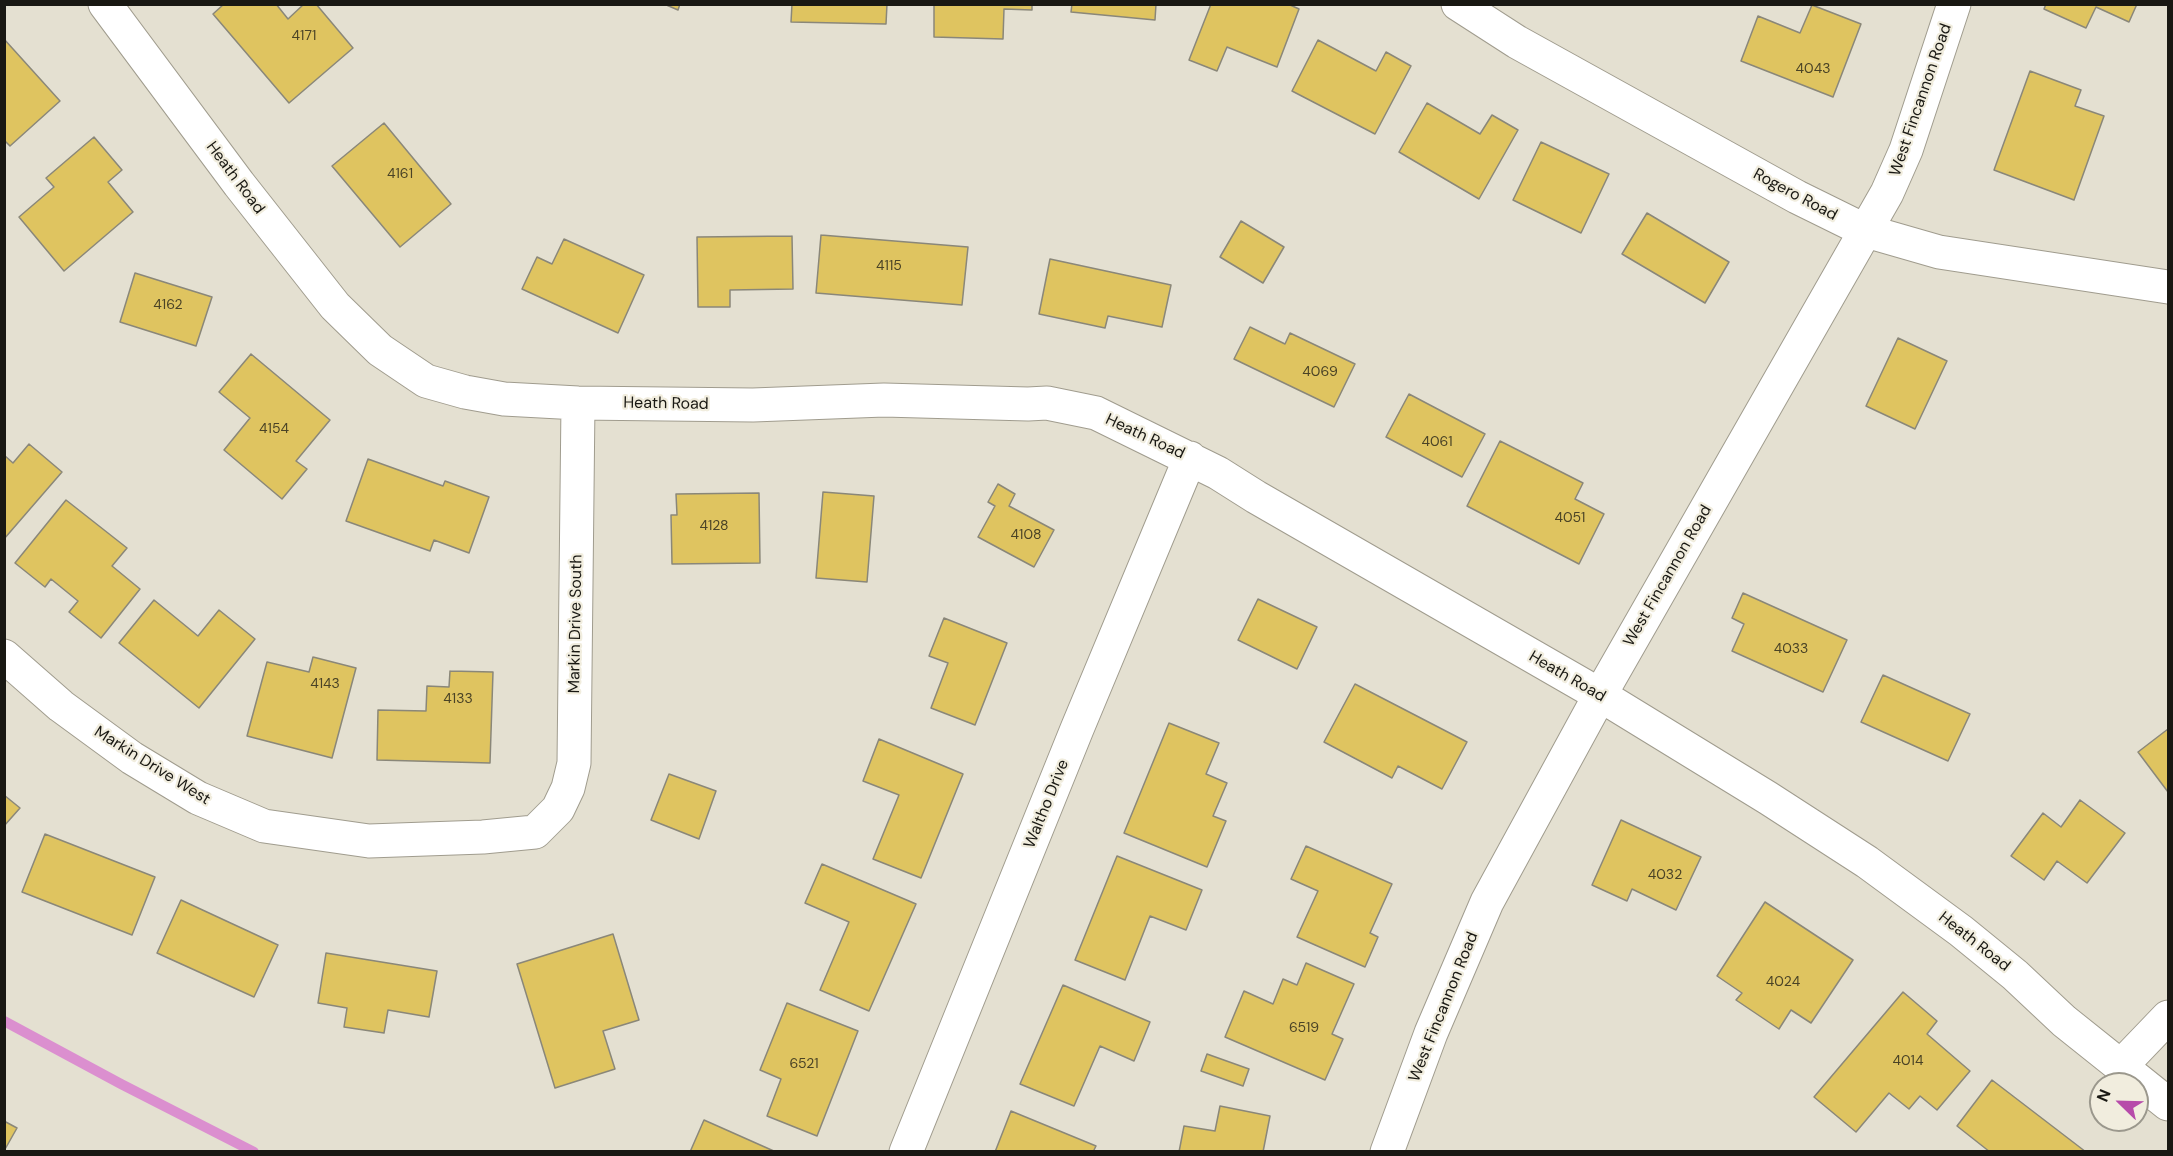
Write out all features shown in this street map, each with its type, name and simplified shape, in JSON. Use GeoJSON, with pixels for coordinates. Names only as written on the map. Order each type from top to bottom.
{"type":"FeatureCollection","features":[{"type":"Feature","properties":{"kind":"street","name":"Heath Road"},"geometry":{"type":"LineString","coordinates":[[105,4],[239,184],[335,306],[380,350],[426,381],[465,392],[504,399],[578,403],[753,405],[884,400],[1028,405],[1047,403],[1096,413],[1190,458],[1600,695],[1768,798],[1867,862],[1961,931],[2015,975],[2064,1021],[2169,1104]]}},
{"type":"Feature","properties":{"kind":"street","name":"Rogero Road"},"geometry":{"type":"LineString","coordinates":[[1458,4],[1517,42],[1797,197],[1866,231],[1939,252],[2169,287]]}},
{"type":"Feature","properties":{"kind":"street","name":"West Fincannon Road"},"geometry":{"type":"LineString","coordinates":[[1387,1152],[1431,1033],[1487,902],[1600,695],[1887,193],[1906,150],[1954,4]]}},
{"type":"Feature","properties":{"kind":"street","name":"Markin Drive South"},"geometry":{"type":"LineString","coordinates":[[535,832],[558,809],[568,788],[574,763],[578,403]]}},
{"type":"Feature","properties":{"kind":"street","name":"Waltho Drive"},"geometry":{"type":"LineString","coordinates":[[906,1152],[1190,458]]}},
{"type":"Feature","properties":{"kind":"street","name":"Markin Drive West"},"geometry":{"type":"LineString","coordinates":[[4,656],[61,706],[132,758],[198,798],[264,826],[369,841],[535,832]]}},
{"type":"Feature","properties":{"kind":"street"},"geometry":{"type":"LineString","coordinates":[[2121,1066],[2169,1017]]}},
{"type":"Feature","properties":{"kind":"building"},"geometry":{"type":"Polygon","coordinates":[[[224,4],[276,4],[288,19],[304,4],[316,4],[353,48],[289,103],[213,14],[224,4]]]}},
{"type":"Feature","properties":{"kind":"building"},"geometry":{"type":"Polygon","coordinates":[[[664,4],[680,4],[678,10],[664,4]]]}},
{"type":"Feature","properties":{"kind":"building"},"geometry":{"type":"Polygon","coordinates":[[[792,4],[887,4],[886,24],[791,22],[792,4]]]}},
{"type":"Feature","properties":{"kind":"building"},"geometry":{"type":"Polygon","coordinates":[[[934,4],[1032,4],[1032,10],[1004,9],[1003,39],[934,37],[934,4]]]}},
{"type":"Feature","properties":{"kind":"building"},"geometry":{"type":"Polygon","coordinates":[[[1072,4],[1156,4],[1155,20],[1071,12],[1072,4]]]}},
{"type":"Feature","properties":{"kind":"building"},"geometry":{"type":"Polygon","coordinates":[[[1211,4],[1288,4],[1299,9],[1277,67],[1227,47],[1217,71],[1189,60],[1211,4]]]}},
{"type":"Feature","properties":{"kind":"building"},"geometry":{"type":"Polygon","coordinates":[[[2046,4],[2137,4],[2129,22],[2096,7],[2086,28],[2044,9],[2046,4]]]}},
{"type":"Feature","properties":{"kind":"building"},"geometry":{"type":"Polygon","coordinates":[[[1812,5],[1861,24],[1833,97],[1741,61],[1758,16],[1800,33],[1812,5]]]}},
{"type":"Feature","properties":{"kind":"building"},"geometry":{"type":"Polygon","coordinates":[[[4,39],[60,101],[10,146],[4,140],[4,39]]]}},
{"type":"Feature","properties":{"kind":"building"},"geometry":{"type":"Polygon","coordinates":[[[1318,40],[1376,71],[1386,52],[1411,66],[1375,134],[1292,91],[1318,40]]]}},
{"type":"Feature","properties":{"kind":"building"},"geometry":{"type":"Polygon","coordinates":[[[2030,71],[2081,90],[2075,106],[2104,116],[2074,200],[1994,170],[2030,71]]]}},
{"type":"Feature","properties":{"kind":"building"},"geometry":{"type":"Polygon","coordinates":[[[1427,103],[1480,134],[1492,115],[1518,130],[1479,199],[1399,152],[1427,103]]]}},
{"type":"Feature","properties":{"kind":"building"},"geometry":{"type":"Polygon","coordinates":[[[384,123],[451,204],[400,247],[332,166],[384,123]]]}},
{"type":"Feature","properties":{"kind":"building"},"geometry":{"type":"Polygon","coordinates":[[[94,137],[122,170],[108,182],[133,212],[64,271],[19,217],[54,187],[46,178],[94,137]]]}},
{"type":"Feature","properties":{"kind":"building"},"geometry":{"type":"Polygon","coordinates":[[[1541,142],[1609,174],[1581,233],[1513,200],[1541,142]]]}},
{"type":"Feature","properties":{"kind":"building"},"geometry":{"type":"Polygon","coordinates":[[[1647,213],[1729,262],[1705,303],[1622,254],[1647,213]]]}},
{"type":"Feature","properties":{"kind":"building"},"geometry":{"type":"Polygon","coordinates":[[[1241,221],[1284,247],[1263,283],[1220,257],[1241,221]]]}},
{"type":"Feature","properties":{"kind":"building"},"geometry":{"type":"Polygon","coordinates":[[[821,235],[968,247],[962,305],[816,293],[821,235]]]}},
{"type":"Feature","properties":{"kind":"building"},"geometry":{"type":"Polygon","coordinates":[[[792,236],[793,289],[730,290],[730,307],[698,307],[697,237],[792,236]]]}},
{"type":"Feature","properties":{"kind":"building"},"geometry":{"type":"Polygon","coordinates":[[[564,239],[644,275],[618,333],[522,289],[537,257],[552,264],[564,239]]]}},
{"type":"Feature","properties":{"kind":"building"},"geometry":{"type":"Polygon","coordinates":[[[1050,259],[1171,285],[1162,327],[1108,316],[1105,328],[1039,314],[1050,259]]]}},
{"type":"Feature","properties":{"kind":"building"},"geometry":{"type":"Polygon","coordinates":[[[135,273],[212,297],[196,346],[120,322],[135,273]]]}},
{"type":"Feature","properties":{"kind":"building"},"geometry":{"type":"Polygon","coordinates":[[[1250,327],[1285,344],[1290,333],[1355,364],[1334,407],[1234,359],[1250,327]]]}},
{"type":"Feature","properties":{"kind":"building"},"geometry":{"type":"Polygon","coordinates":[[[1898,338],[1947,361],[1915,429],[1866,406],[1898,338]]]}},
{"type":"Feature","properties":{"kind":"building"},"geometry":{"type":"Polygon","coordinates":[[[251,354],[330,420],[296,461],[307,469],[282,499],[224,450],[250,418],[219,392],[251,354]]]}},
{"type":"Feature","properties":{"kind":"building"},"geometry":{"type":"Polygon","coordinates":[[[1409,394],[1485,434],[1462,477],[1386,437],[1409,394]]]}},
{"type":"Feature","properties":{"kind":"building"},"geometry":{"type":"Polygon","coordinates":[[[1500,441],[1583,483],[1575,499],[1604,514],[1579,564],[1467,506],[1500,441]]]}},
{"type":"Feature","properties":{"kind":"building"},"geometry":{"type":"Polygon","coordinates":[[[29,444],[62,472],[4,539],[4,455],[13,463],[29,444]]]}},
{"type":"Feature","properties":{"kind":"building"},"geometry":{"type":"Polygon","coordinates":[[[368,459],[443,486],[445,481],[489,497],[469,553],[434,540],[430,551],[346,521],[368,459]]]}},
{"type":"Feature","properties":{"kind":"building"},"geometry":{"type":"Polygon","coordinates":[[[998,484],[1015,494],[1009,506],[1054,530],[1034,567],[978,537],[995,506],[988,502],[998,484]]]}},
{"type":"Feature","properties":{"kind":"building"},"geometry":{"type":"Polygon","coordinates":[[[823,492],[874,496],[867,582],[816,578],[823,492]]]}},
{"type":"Feature","properties":{"kind":"building"},"geometry":{"type":"Polygon","coordinates":[[[759,493],[760,563],[672,564],[671,515],[677,515],[676,494],[759,493]]]}},
{"type":"Feature","properties":{"kind":"building"},"geometry":{"type":"Polygon","coordinates":[[[66,500],[127,548],[112,566],[140,589],[101,638],[69,612],[78,601],[51,579],[45,587],[15,563],[66,500]]]}},
{"type":"Feature","properties":{"kind":"building"},"geometry":{"type":"Polygon","coordinates":[[[1743,593],[1847,640],[1823,692],[1732,651],[1744,624],[1732,618],[1743,593]]]}},
{"type":"Feature","properties":{"kind":"building"},"geometry":{"type":"Polygon","coordinates":[[[1258,599],[1317,627],[1297,669],[1238,640],[1258,599]]]}},
{"type":"Feature","properties":{"kind":"building"},"geometry":{"type":"Polygon","coordinates":[[[154,600],[198,636],[219,610],[255,639],[199,708],[119,643],[154,600]]]}},
{"type":"Feature","properties":{"kind":"building"},"geometry":{"type":"Polygon","coordinates":[[[944,618],[1007,643],[975,725],[931,708],[948,663],[929,656],[944,618]]]}},
{"type":"Feature","properties":{"kind":"building"},"geometry":{"type":"Polygon","coordinates":[[[313,657],[356,668],[332,758],[247,736],[267,662],[309,672],[313,657]]]}},
{"type":"Feature","properties":{"kind":"building"},"geometry":{"type":"Polygon","coordinates":[[[450,671],[493,672],[490,763],[377,760],[378,710],[426,711],[427,686],[449,687],[450,671]]]}},
{"type":"Feature","properties":{"kind":"building"},"geometry":{"type":"Polygon","coordinates":[[[1883,675],[1970,714],[1948,761],[1861,722],[1883,675]]]}},
{"type":"Feature","properties":{"kind":"building"},"geometry":{"type":"Polygon","coordinates":[[[1355,684],[1467,742],[1442,789],[1398,766],[1392,778],[1324,742],[1355,684]]]}},
{"type":"Feature","properties":{"kind":"building"},"geometry":{"type":"Polygon","coordinates":[[[1169,723],[1219,743],[1206,774],[1227,783],[1213,816],[1226,821],[1207,867],[1124,833],[1169,723]]]}},
{"type":"Feature","properties":{"kind":"building"},"geometry":{"type":"Polygon","coordinates":[[[2168,729],[2168,792],[2138,752],[2168,729]]]}},
{"type":"Feature","properties":{"kind":"building"},"geometry":{"type":"Polygon","coordinates":[[[879,739],[963,774],[921,878],[873,859],[899,795],[863,781],[879,739]]]}},
{"type":"Feature","properties":{"kind":"building"},"geometry":{"type":"Polygon","coordinates":[[[669,774],[716,791],[699,839],[651,820],[669,774]]]}},
{"type":"Feature","properties":{"kind":"building"},"geometry":{"type":"Polygon","coordinates":[[[4,795],[20,808],[4,826],[4,795]]]}},
{"type":"Feature","properties":{"kind":"building"},"geometry":{"type":"Polygon","coordinates":[[[2080,800],[2125,833],[2087,883],[2057,861],[2044,880],[2011,856],[2043,813],[2061,827],[2080,800]]]}},
{"type":"Feature","properties":{"kind":"building"},"geometry":{"type":"Polygon","coordinates":[[[1621,820],[1701,857],[1676,910],[1632,889],[1627,901],[1592,885],[1621,820]]]}},
{"type":"Feature","properties":{"kind":"building"},"geometry":{"type":"Polygon","coordinates":[[[45,834],[155,877],[132,935],[22,892],[45,834]]]}},
{"type":"Feature","properties":{"kind":"building"},"geometry":{"type":"Polygon","coordinates":[[[1306,846],[1392,884],[1370,933],[1378,937],[1365,967],[1297,937],[1318,891],[1291,879],[1306,846]]]}},
{"type":"Feature","properties":{"kind":"building"},"geometry":{"type":"Polygon","coordinates":[[[1117,856],[1202,890],[1186,930],[1150,916],[1125,980],[1075,960],[1117,856]]]}},
{"type":"Feature","properties":{"kind":"building"},"geometry":{"type":"Polygon","coordinates":[[[822,864],[916,904],[869,1011],[820,990],[849,922],[805,903],[822,864]]]}},
{"type":"Feature","properties":{"kind":"building"},"geometry":{"type":"Polygon","coordinates":[[[181,900],[278,945],[254,997],[157,953],[181,900]]]}},
{"type":"Feature","properties":{"kind":"building"},"geometry":{"type":"Polygon","coordinates":[[[1765,902],[1853,960],[1811,1023],[1791,1010],[1779,1029],[1736,1000],[1742,993],[1717,976],[1765,902]]]}},
{"type":"Feature","properties":{"kind":"building"},"geometry":{"type":"Polygon","coordinates":[[[613,934],[639,1020],[603,1031],[615,1069],[555,1088],[517,964],[613,934]]]}},
{"type":"Feature","properties":{"kind":"building"},"geometry":{"type":"Polygon","coordinates":[[[326,953],[437,971],[429,1017],[388,1010],[384,1033],[344,1027],[347,1008],[318,1003],[326,953]]]}},
{"type":"Feature","properties":{"kind":"building"},"geometry":{"type":"Polygon","coordinates":[[[1306,963],[1354,984],[1332,1034],[1343,1039],[1325,1080],[1225,1037],[1244,991],[1273,1004],[1283,979],[1297,985],[1306,963]]]}},
{"type":"Feature","properties":{"kind":"building"},"geometry":{"type":"Polygon","coordinates":[[[1063,985],[1150,1022],[1134,1061],[1100,1046],[1074,1106],[1020,1084],[1063,985]]]}},
{"type":"Feature","properties":{"kind":"building"},"geometry":{"type":"Polygon","coordinates":[[[1903,992],[1937,1021],[1927,1034],[1970,1071],[1937,1110],[1920,1096],[1909,1109],[1889,1093],[1856,1132],[1814,1097],[1903,992]]]}},
{"type":"Feature","properties":{"kind":"building"},"geometry":{"type":"Polygon","coordinates":[[[787,1003],[858,1031],[817,1136],[767,1116],[781,1079],[760,1070],[787,1003]]]}},
{"type":"Feature","properties":{"kind":"building"},"geometry":{"type":"Polygon","coordinates":[[[1207,1054],[1249,1069],[1243,1086],[1201,1071],[1207,1054]]]}},
{"type":"Feature","properties":{"kind":"building"},"geometry":{"type":"Polygon","coordinates":[[[1992,1080],[2086,1152],[1990,1152],[1957,1126],[1992,1080]]]}},
{"type":"Feature","properties":{"kind":"building"},"geometry":{"type":"Polygon","coordinates":[[[1220,1106],[1270,1116],[1263,1152],[1179,1152],[1184,1126],[1215,1131],[1220,1106]]]}},
{"type":"Feature","properties":{"kind":"building"},"geometry":{"type":"Polygon","coordinates":[[[1011,1111],[1096,1146],[1093,1152],[995,1152],[1011,1111]]]}},
{"type":"Feature","properties":{"kind":"building"},"geometry":{"type":"Polygon","coordinates":[[[704,1120],[776,1152],[690,1152],[704,1120]]]}},
{"type":"Feature","properties":{"kind":"building"},"geometry":{"type":"Polygon","coordinates":[[[4,1121],[17,1128],[4,1151],[4,1121]]]}},
{"type":"Feature","properties":{"kind":"waterway"},"geometry":{"type":"LineString","coordinates":[[4,1021],[254,1152]]}}]}
